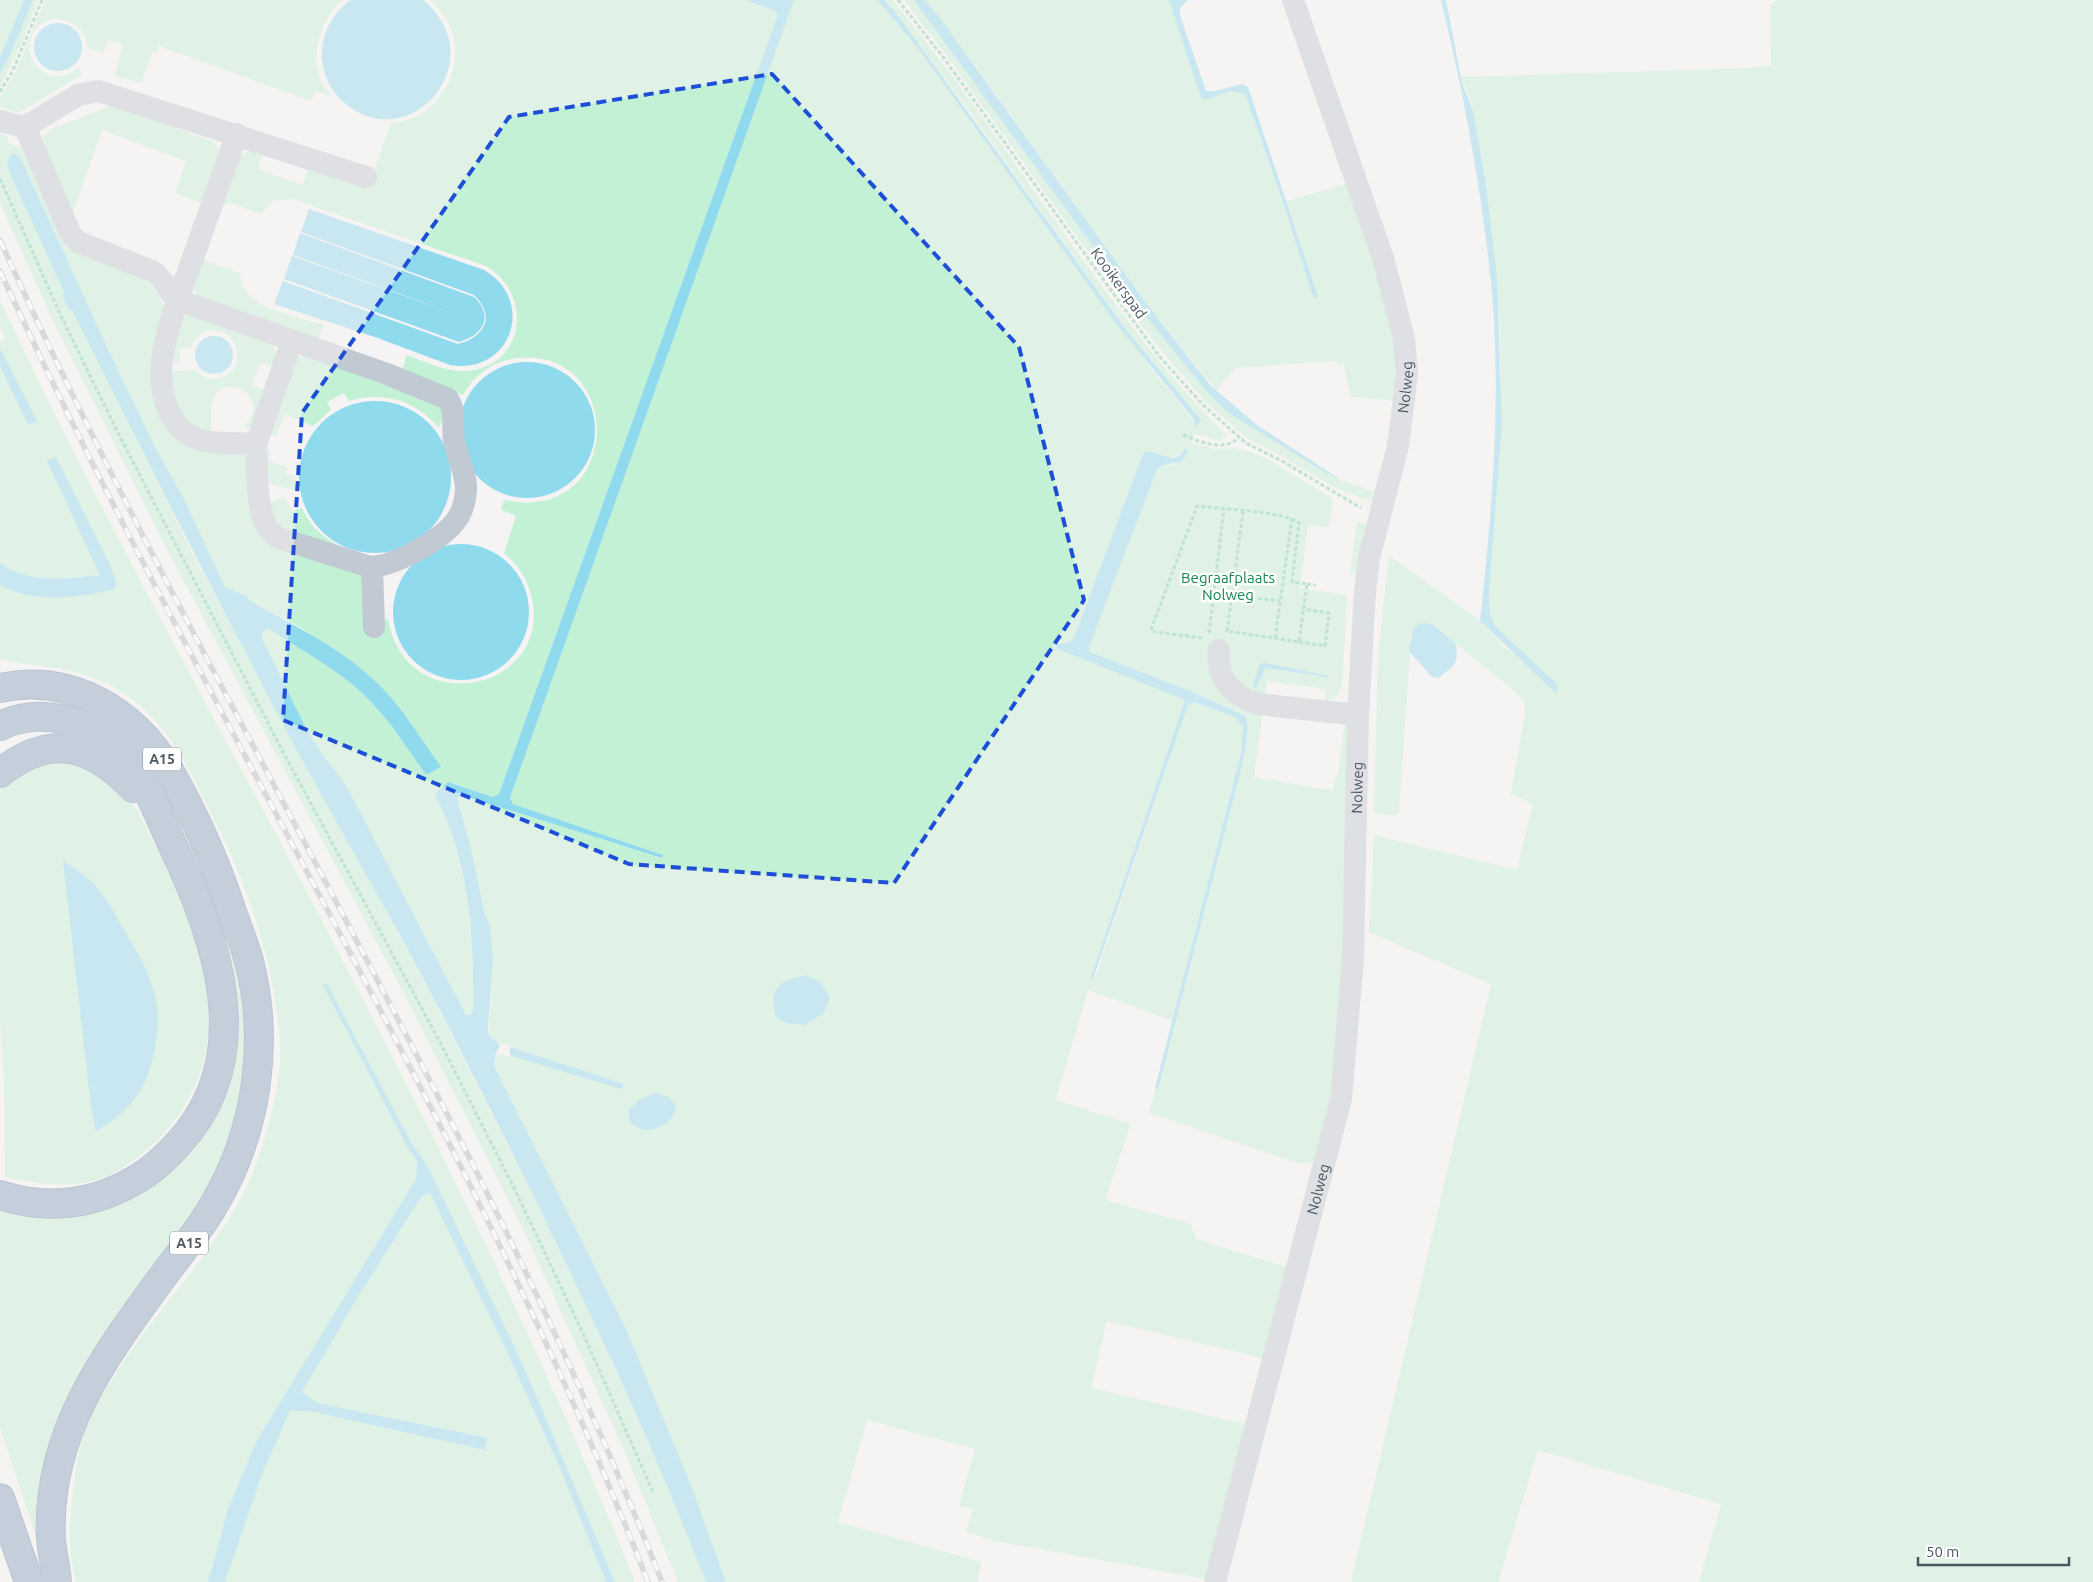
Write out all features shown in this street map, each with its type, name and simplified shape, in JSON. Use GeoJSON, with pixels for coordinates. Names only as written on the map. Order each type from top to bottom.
{"type":"FeatureCollection","features":[{"type":"Feature","properties":{"kind":"highway","name":"A15"},"geometry":{"type":"LineString","coordinates":[[0,668],[33,684]]}},
{"type":"Feature","properties":{"kind":"highway","name":"A15"},"geometry":{"type":"LineString","coordinates":[[0,688],[33,684],[59,686],[81,692],[110,708],[139,730],[164,763],[208,847],[248,960],[259,1023],[256,1084],[241,1150],[228,1178],[214,1205],[189,1242],[109,1350],[88,1384],[70,1424],[62,1449],[51,1511],[51,1541],[57,1582]]}},
{"type":"Feature","properties":{"kind":"highway","name":"A15"},"geometry":{"type":"LineString","coordinates":[[0,726],[12,720],[48,717],[81,725],[102,736],[119,749],[131,764],[160,817],[201,911],[216,958],[225,1022],[222,1054],[214,1083],[204,1108],[190,1132],[151,1171],[122,1188],[93,1199],[72,1203],[53,1204],[0,1195]]}},
{"type":"Feature","properties":{"kind":"highway","name":"A15"},"geometry":{"type":"LineString","coordinates":[[0,773],[16,760],[33,753],[51,748],[73,749],[92,755],[111,766],[160,817]]}},
{"type":"Feature","properties":{"kind":"highway"},"geometry":{"type":"LineString","coordinates":[[0,1498],[29,1582]]}},
{"type":"Feature","properties":{"kind":"street","name":"Nolweg"},"geometry":{"type":"LineString","coordinates":[[1215,1582],[1341,1099],[1354,959],[1358,715],[1366,583],[1369,558],[1378,518],[1398,446],[1408,374],[1404,339],[1383,258],[1293,0]]}},
{"type":"Feature","properties":{"kind":"street"},"geometry":{"type":"LineString","coordinates":[[292,340],[256,444],[262,515],[268,530],[279,538],[372,567],[396,560],[422,547],[453,525],[461,512],[466,483],[453,437],[451,403],[443,396],[292,340],[178,300],[171,293],[162,278],[152,271],[73,238],[13,124],[78,95],[98,91],[237,134],[366,177]]}},
{"type":"Feature","properties":{"kind":"street"},"geometry":{"type":"LineString","coordinates":[[237,134],[178,300],[162,360],[163,391],[172,418],[189,436],[202,440],[256,444]]}},
{"type":"Feature","properties":{"kind":"street"},"geometry":{"type":"LineString","coordinates":[[372,567],[374,627]]}},
{"type":"Feature","properties":{"kind":"street"},"geometry":{"type":"LineString","coordinates":[[1219,650],[1218,663],[1223,678],[1246,700],[1258,704],[1358,715]]}},
{"type":"Feature","properties":{"kind":"path"},"geometry":{"type":"LineString","coordinates":[[0,92],[13,70],[42,0]]}},
{"type":"Feature","properties":{"kind":"path","name":"Kooikerspad"},"geometry":{"type":"LineString","coordinates":[[898,0],[943,58],[1160,357],[1202,405],[1239,438],[1378,518]]}},
{"type":"Feature","properties":{"kind":"path"},"geometry":{"type":"LineString","coordinates":[[0,179],[57,307],[116,429],[282,750],[441,1044],[516,1192],[586,1340],[654,1494]]}},
{"type":"Feature","properties":{"kind":"path"},"geometry":{"type":"LineString","coordinates":[[1183,435],[1212,445],[1224,446],[1239,438]]}},
{"type":"Feature","properties":{"kind":"path"},"geometry":{"type":"LineString","coordinates":[[1224,509],[1208,639],[1151,630],[1197,506],[1224,509],[1292,518],[1299,523],[1292,582],[1316,585]]}},
{"type":"Feature","properties":{"kind":"path"},"geometry":{"type":"LineString","coordinates":[[1243,512],[1227,631],[1326,646],[1330,613],[1303,609]]}},
{"type":"Feature","properties":{"kind":"path"},"geometry":{"type":"LineString","coordinates":[[1275,638],[1292,518]]}},
{"type":"Feature","properties":{"kind":"path"},"geometry":{"type":"LineString","coordinates":[[1299,642],[1307,584]]}},
{"type":"Feature","properties":{"kind":"path"},"geometry":{"type":"LineString","coordinates":[[1232,595],[1280,601]]}},
{"type":"Feature","properties":{"kind":"highlighted area"},"geometry":{"type":"Polygon","coordinates":[[[772,74],[1019,347],[1084,600],[894,883],[629,864],[283,720],[302,413],[509,117],[772,74]]]}},
{"type":"Feature","properties":{"kind":"green space"},"geometry":{"type":"Polygon","coordinates":[[[0,0],[24,0],[0,57],[0,0]]]}},
{"type":"Feature","properties":{"kind":"green space"},"geometry":{"type":"Polygon","coordinates":[[[33,0],[38,0],[21,44],[0,87],[0,73],[10,56],[33,0]]]}},
{"type":"Feature","properties":{"kind":"green space"},"geometry":{"type":"Polygon","coordinates":[[[45,0],[342,0],[326,21],[317,46],[318,72],[323,85],[331,96],[316,91],[311,101],[159,46],[157,52],[153,51],[141,83],[115,76],[123,44],[107,40],[104,53],[87,48],[85,37],[79,28],[58,19],[46,21],[37,28],[31,38],[32,60],[40,70],[54,76],[68,75],[79,68],[81,75],[22,111],[16,112],[0,107],[0,98],[16,71],[45,0]]]}},
{"type":"Feature","properties":{"kind":"green space"},"geometry":{"type":"Polygon","coordinates":[[[430,0],[745,0],[776,11],[777,17],[499,794],[493,797],[452,783],[435,793],[453,839],[465,887],[473,961],[473,1004],[471,1015],[466,1015],[347,787],[320,751],[306,728],[262,639],[262,632],[267,629],[271,630],[332,669],[355,687],[390,724],[426,775],[440,767],[413,728],[338,652],[298,626],[248,600],[247,596],[225,587],[183,497],[156,449],[107,347],[20,157],[13,154],[65,294],[62,296],[69,311],[72,310],[197,562],[430,992],[575,1279],[677,1508],[706,1582],[678,1582],[624,1450],[524,1231],[402,990],[164,544],[47,308],[0,203],[0,134],[8,136],[8,143],[22,148],[50,211],[65,239],[91,254],[135,274],[147,282],[157,293],[164,307],[164,413],[241,451],[249,457],[255,513],[360,571],[380,620],[388,619],[400,652],[421,672],[447,682],[474,682],[500,673],[520,655],[532,630],[532,598],[528,585],[522,573],[504,554],[516,516],[501,510],[504,500],[544,501],[572,487],[590,463],[597,434],[593,405],[578,379],[553,362],[517,358],[493,365],[473,381],[463,395],[401,373],[407,355],[437,366],[461,371],[488,366],[502,356],[512,342],[516,326],[516,310],[511,293],[501,278],[486,266],[292,199],[273,201],[261,214],[228,202],[226,206],[221,204],[240,156],[251,150],[263,153],[258,169],[302,185],[309,167],[368,188],[391,123],[407,120],[421,114],[434,104],[450,78],[454,63],[455,47],[452,31],[443,14],[430,0]]]}},
{"type":"Feature","properties":{"kind":"green space","name":"Begraafplaats Nolweg"},"geometry":{"type":"Polygon","coordinates":[[[794,0],[878,0],[920,51],[1152,370],[1195,422],[1201,423],[1127,331],[959,97],[884,0],[892,0],[946,67],[1111,299],[1174,379],[1227,435],[1221,441],[1194,434],[1191,442],[1214,449],[1235,448],[1251,452],[1268,459],[1333,499],[1329,527],[1308,525],[1300,588],[1347,595],[1342,685],[1337,695],[1324,703],[1326,689],[1267,681],[1254,777],[1333,791],[1336,776],[1338,775],[1345,723],[1350,723],[1339,1058],[1318,1160],[1298,1163],[1149,1113],[1156,1089],[1159,1088],[1244,760],[1248,729],[1245,716],[1195,693],[1090,652],[1089,647],[1158,467],[1175,464],[1185,449],[1173,459],[1143,454],[1073,640],[1067,643],[1058,641],[1056,647],[1185,700],[1091,978],[1096,975],[1188,705],[1194,702],[1235,717],[1243,726],[1241,754],[1173,1021],[1088,990],[1056,1100],[1131,1124],[1105,1200],[1191,1224],[1196,1239],[1290,1268],[1266,1359],[1107,1321],[1091,1388],[1250,1425],[1206,1579],[995,1541],[966,1532],[973,1509],[959,1506],[975,1449],[867,1420],[838,1522],[981,1562],[977,1582],[726,1582],[691,1485],[626,1329],[494,1066],[495,1055],[511,1056],[621,1089],[624,1084],[494,1041],[489,1035],[493,959],[490,925],[484,911],[457,800],[459,796],[464,796],[662,858],[663,855],[513,804],[510,798],[794,0]],[[1263,665],[1257,688],[1266,668],[1328,677],[1263,665]],[[772,1003],[775,1016],[789,1023],[805,1023],[823,1014],[772,1003]]]}},
{"type":"Feature","properties":{"kind":"green space"},"geometry":{"type":"Polygon","coordinates":[[[904,0],[914,0],[936,27],[1125,290],[1206,391],[1227,412],[1343,482],[1374,492],[1383,460],[1374,502],[1337,489],[1276,453],[1248,439],[1206,402],[1164,354],[1129,309],[946,55],[904,0]]]}},
{"type":"Feature","properties":{"kind":"green space"},"geometry":{"type":"Polygon","coordinates":[[[925,0],[1169,0],[1201,98],[1236,91],[1245,94],[1314,298],[1318,296],[1287,201],[1349,183],[1392,316],[1399,401],[1351,397],[1344,365],[1334,361],[1236,368],[1216,390],[1144,300],[983,76],[925,0]]]}},
{"type":"Feature","properties":{"kind":"green space"},"geometry":{"type":"Polygon","coordinates":[[[1777,0],[2093,0],[2093,1582],[1699,1582],[1721,1504],[1538,1450],[1498,1582],[1351,1582],[1491,984],[1369,932],[1374,835],[1517,870],[1533,804],[1511,794],[1525,713],[1524,702],[1514,691],[1432,624],[1411,637],[1399,812],[1395,815],[1374,813],[1378,656],[1389,555],[1480,621],[1503,646],[1558,686],[1496,627],[1490,615],[1489,594],[1502,424],[1500,327],[1485,178],[1471,100],[1461,77],[1749,68],[1771,65],[1770,5],[1777,0]]]}},
{"type":"Feature","properties":{"kind":"green space"},"geometry":{"type":"Polygon","coordinates":[[[114,106],[214,142],[220,152],[205,204],[175,193],[186,161],[102,130],[72,215],[41,140],[50,130],[107,107],[114,106]]]}},
{"type":"Feature","properties":{"kind":"green space"},"geometry":{"type":"Polygon","coordinates":[[[201,259],[240,273],[243,285],[249,295],[259,303],[286,314],[324,325],[318,340],[197,296],[193,286],[201,259]]]}},
{"type":"Feature","properties":{"kind":"green space"},"geometry":{"type":"Polygon","coordinates":[[[0,300],[116,535],[321,919],[446,1164],[487,1247],[564,1413],[635,1582],[615,1582],[524,1367],[431,1173],[413,1146],[409,1150],[417,1161],[416,1179],[256,1442],[228,1509],[208,1582],[76,1582],[70,1549],[71,1515],[77,1462],[84,1432],[94,1409],[116,1373],[148,1327],[200,1261],[231,1215],[245,1190],[265,1139],[275,1098],[280,1043],[278,1017],[268,963],[243,883],[197,785],[171,740],[155,720],[136,702],[114,687],[77,673],[0,659],[0,585],[28,595],[42,595],[72,591],[116,580],[56,457],[100,576],[35,577],[11,570],[0,563],[0,366],[28,425],[37,421],[0,348],[0,342],[6,339],[0,328],[0,300]]]}},
{"type":"Feature","properties":{"kind":"green space"},"geometry":{"type":"Polygon","coordinates":[[[190,313],[272,345],[274,348],[277,356],[277,368],[260,363],[252,385],[268,392],[252,425],[247,429],[244,425],[252,415],[254,406],[251,398],[245,391],[236,387],[228,386],[219,390],[213,399],[211,434],[189,427],[176,404],[170,371],[196,370],[207,378],[216,379],[230,373],[235,365],[237,356],[236,347],[231,339],[224,333],[215,330],[204,332],[194,340],[191,347],[180,348],[180,362],[170,363],[182,316],[190,313]]]}},
{"type":"Feature","properties":{"kind":"green space"},"geometry":{"type":"Polygon","coordinates":[[[307,354],[446,408],[439,428],[420,411],[398,400],[374,397],[349,401],[344,393],[327,402],[331,410],[313,426],[285,414],[276,436],[271,434],[266,449],[271,451],[268,461],[287,467],[286,473],[295,476],[296,490],[275,486],[266,479],[263,456],[296,358],[307,354]]]}},
{"type":"Feature","properties":{"kind":"green space"},"geometry":{"type":"Polygon","coordinates":[[[278,498],[286,499],[292,511],[302,508],[315,528],[332,542],[374,560],[283,533],[268,504],[278,498]]]}},
{"type":"Feature","properties":{"kind":"green space"},"geometry":{"type":"Polygon","coordinates":[[[1357,522],[1366,524],[1359,575],[1350,573],[1357,522]]]}},
{"type":"Feature","properties":{"kind":"green space"},"geometry":{"type":"Polygon","coordinates":[[[56,696],[97,709],[173,789],[243,967],[249,1080],[216,1186],[111,1331],[43,1556],[0,1428],[0,1204],[118,1196],[229,1061],[179,835],[55,709],[56,696]]]}},
{"type":"Feature","properties":{"kind":"green space"},"geometry":{"type":"Polygon","coordinates":[[[47,759],[73,759],[81,761],[92,768],[126,795],[139,814],[176,887],[192,925],[203,964],[208,1002],[207,1041],[198,1078],[180,1113],[152,1145],[134,1160],[100,1179],[83,1183],[66,1185],[47,1184],[5,1177],[4,1084],[0,1020],[0,787],[9,777],[47,759]],[[105,896],[154,989],[135,949],[105,896]]]}},
{"type":"Feature","properties":{"kind":"green space"},"geometry":{"type":"Polygon","coordinates":[[[430,1193],[508,1354],[559,1466],[606,1582],[225,1582],[263,1472],[289,1411],[309,1411],[485,1450],[486,1438],[318,1403],[302,1392],[359,1295],[421,1196],[430,1193]]]}},
{"type":"Feature","properties":{"kind":"water"},"geometry":{"type":"Polygon","coordinates":[[[24,0],[33,0],[10,56],[0,73],[0,57],[24,0]]]}},
{"type":"Feature","properties":{"kind":"water"},"geometry":{"type":"Polygon","coordinates":[[[351,0],[423,0],[443,24],[450,49],[447,73],[435,95],[417,111],[394,119],[369,117],[343,102],[331,88],[323,64],[323,41],[333,18],[351,0]]]}},
{"type":"Feature","properties":{"kind":"water"},"geometry":{"type":"Polygon","coordinates":[[[745,0],[794,0],[510,798],[513,804],[663,855],[662,858],[464,796],[459,796],[457,800],[469,840],[484,911],[490,925],[493,959],[488,1030],[489,1035],[500,1045],[495,1055],[494,1066],[626,1329],[691,1485],[726,1582],[706,1582],[644,1432],[576,1284],[505,1138],[431,993],[293,743],[181,527],[72,310],[69,311],[62,295],[65,294],[7,167],[10,155],[15,154],[20,157],[107,347],[156,449],[183,497],[225,587],[247,596],[249,600],[315,637],[361,668],[393,700],[441,767],[426,775],[390,724],[355,687],[332,669],[271,630],[267,629],[262,632],[262,639],[306,728],[320,751],[347,787],[466,1015],[471,1015],[473,1003],[473,957],[469,909],[460,861],[445,816],[435,794],[448,782],[493,797],[499,794],[777,17],[776,11],[745,0]]]}},
{"type":"Feature","properties":{"kind":"water"},"geometry":{"type":"Polygon","coordinates":[[[878,0],[884,0],[899,17],[1127,331],[1201,420],[1197,428],[1193,418],[1117,325],[920,51],[878,0]]]}},
{"type":"Feature","properties":{"kind":"water"},"geometry":{"type":"Polygon","coordinates":[[[914,0],[925,0],[942,21],[1144,300],[1210,385],[1257,425],[1344,482],[1316,467],[1227,412],[1206,391],[1125,290],[914,0]]]}},
{"type":"Feature","properties":{"kind":"water"},"geometry":{"type":"Polygon","coordinates":[[[1169,0],[1188,0],[1180,8],[1180,15],[1206,91],[1215,91],[1242,84],[1248,87],[1318,296],[1317,298],[1313,297],[1283,202],[1245,94],[1231,91],[1205,100],[1201,98],[1169,0]]]}},
{"type":"Feature","properties":{"kind":"water"},"geometry":{"type":"Polygon","coordinates":[[[1441,0],[1446,0],[1462,83],[1473,110],[1485,178],[1497,277],[1502,424],[1489,594],[1490,615],[1496,627],[1558,685],[1556,693],[1480,621],[1489,532],[1495,442],[1496,398],[1493,308],[1485,231],[1475,164],[1463,98],[1441,0]]]}},
{"type":"Feature","properties":{"kind":"water"},"geometry":{"type":"Polygon","coordinates":[[[53,23],[63,23],[72,27],[78,33],[82,47],[78,61],[72,67],[63,71],[53,71],[44,67],[38,61],[34,52],[34,42],[38,33],[44,27],[53,23]]]}},
{"type":"Feature","properties":{"kind":"water"},"geometry":{"type":"Polygon","coordinates":[[[309,209],[484,270],[500,283],[510,299],[513,316],[510,333],[502,348],[488,359],[471,365],[450,365],[375,337],[274,304],[283,281],[458,344],[475,336],[484,325],[485,311],[474,295],[301,232],[309,209]]]}},
{"type":"Feature","properties":{"kind":"water"},"geometry":{"type":"Polygon","coordinates":[[[300,233],[474,297],[484,311],[485,318],[480,330],[468,339],[459,342],[284,279],[292,256],[461,316],[293,255],[300,233]]]}},
{"type":"Feature","properties":{"kind":"water"},"geometry":{"type":"Polygon","coordinates":[[[214,336],[228,341],[233,355],[228,369],[214,374],[200,369],[195,355],[200,341],[214,336]]]}},
{"type":"Feature","properties":{"kind":"water"},"geometry":{"type":"Polygon","coordinates":[[[0,348],[37,421],[28,425],[0,366],[0,348]]]}},
{"type":"Feature","properties":{"kind":"water"},"geometry":{"type":"Polygon","coordinates":[[[527,362],[553,368],[575,382],[589,404],[595,430],[589,456],[575,478],[553,492],[527,498],[501,492],[479,478],[465,456],[459,430],[465,404],[479,382],[501,368],[527,362]]]}},
{"type":"Feature","properties":{"kind":"water"},"geometry":{"type":"Polygon","coordinates":[[[375,401],[404,407],[417,414],[428,424],[438,435],[445,448],[451,477],[445,506],[438,519],[428,530],[417,540],[404,547],[375,553],[346,547],[333,540],[322,530],[312,519],[305,506],[299,477],[305,448],[312,435],[322,424],[333,414],[346,407],[375,401]]]}},
{"type":"Feature","properties":{"kind":"water"},"geometry":{"type":"Polygon","coordinates":[[[1185,449],[1189,451],[1182,461],[1158,467],[1089,647],[1090,652],[1195,693],[1245,716],[1247,721],[1246,744],[1240,774],[1158,1090],[1155,1088],[1241,754],[1243,726],[1235,717],[1194,702],[1188,705],[1093,979],[1091,977],[1185,700],[1058,649],[1055,643],[1067,643],[1073,640],[1143,454],[1147,451],[1173,459],[1179,456],[1185,449]]]}},
{"type":"Feature","properties":{"kind":"water"},"geometry":{"type":"Polygon","coordinates":[[[56,457],[110,565],[116,580],[115,589],[87,595],[56,598],[26,595],[0,585],[0,563],[11,570],[35,577],[74,578],[100,575],[47,461],[56,457]]]}},
{"type":"Feature","properties":{"kind":"water"},"geometry":{"type":"Polygon","coordinates":[[[461,544],[487,549],[499,555],[509,564],[518,574],[524,586],[529,612],[524,638],[518,650],[509,660],[499,669],[487,675],[461,680],[435,675],[423,669],[413,660],[404,650],[398,638],[393,612],[398,586],[404,574],[413,564],[423,555],[435,549],[461,544]]]}},
{"type":"Feature","properties":{"kind":"water"},"geometry":{"type":"Polygon","coordinates":[[[1420,623],[1432,624],[1456,644],[1457,656],[1454,664],[1438,678],[1431,676],[1409,651],[1414,628],[1420,623]]]}},
{"type":"Feature","properties":{"kind":"water"},"geometry":{"type":"Polygon","coordinates":[[[1265,663],[1329,676],[1266,668],[1255,690],[1253,686],[1260,664],[1265,663]]]}},
{"type":"Feature","properties":{"kind":"water"},"geometry":{"type":"Polygon","coordinates":[[[63,861],[85,876],[107,900],[134,946],[151,981],[156,1000],[156,1042],[144,1083],[134,1100],[96,1132],[91,1107],[63,861]]]}},
{"type":"Feature","properties":{"kind":"water"},"geometry":{"type":"Polygon","coordinates":[[[806,975],[820,982],[830,998],[823,1014],[805,1025],[785,1023],[775,1016],[775,992],[783,983],[806,975]]]}},
{"type":"Feature","properties":{"kind":"water"},"geometry":{"type":"Polygon","coordinates":[[[327,984],[413,1146],[431,1173],[524,1367],[615,1582],[606,1582],[559,1466],[508,1354],[430,1193],[421,1197],[359,1295],[302,1392],[318,1403],[487,1438],[485,1450],[309,1411],[290,1411],[263,1472],[225,1582],[208,1582],[228,1509],[256,1442],[416,1179],[417,1161],[409,1150],[323,985],[327,984]]]}},
{"type":"Feature","properties":{"kind":"water"},"geometry":{"type":"Polygon","coordinates":[[[511,1047],[624,1084],[621,1089],[511,1056],[509,1051],[511,1047]]]}},
{"type":"Feature","properties":{"kind":"water"},"geometry":{"type":"Polygon","coordinates":[[[655,1093],[673,1101],[676,1108],[672,1117],[661,1127],[655,1129],[638,1128],[629,1119],[629,1110],[639,1100],[655,1093]]]}},
{"type":"Feature","properties":{"kind":"railway"},"geometry":{"type":"LineString","coordinates":[[0,240],[80,409],[164,576],[426,1073],[510,1240],[589,1409],[662,1582]]}},
{"type":"Feature","properties":{"kind":"railway"},"geometry":{"type":"LineString","coordinates":[[0,271],[79,436],[162,599],[419,1084],[501,1247],[578,1413],[648,1582]]}}]}
